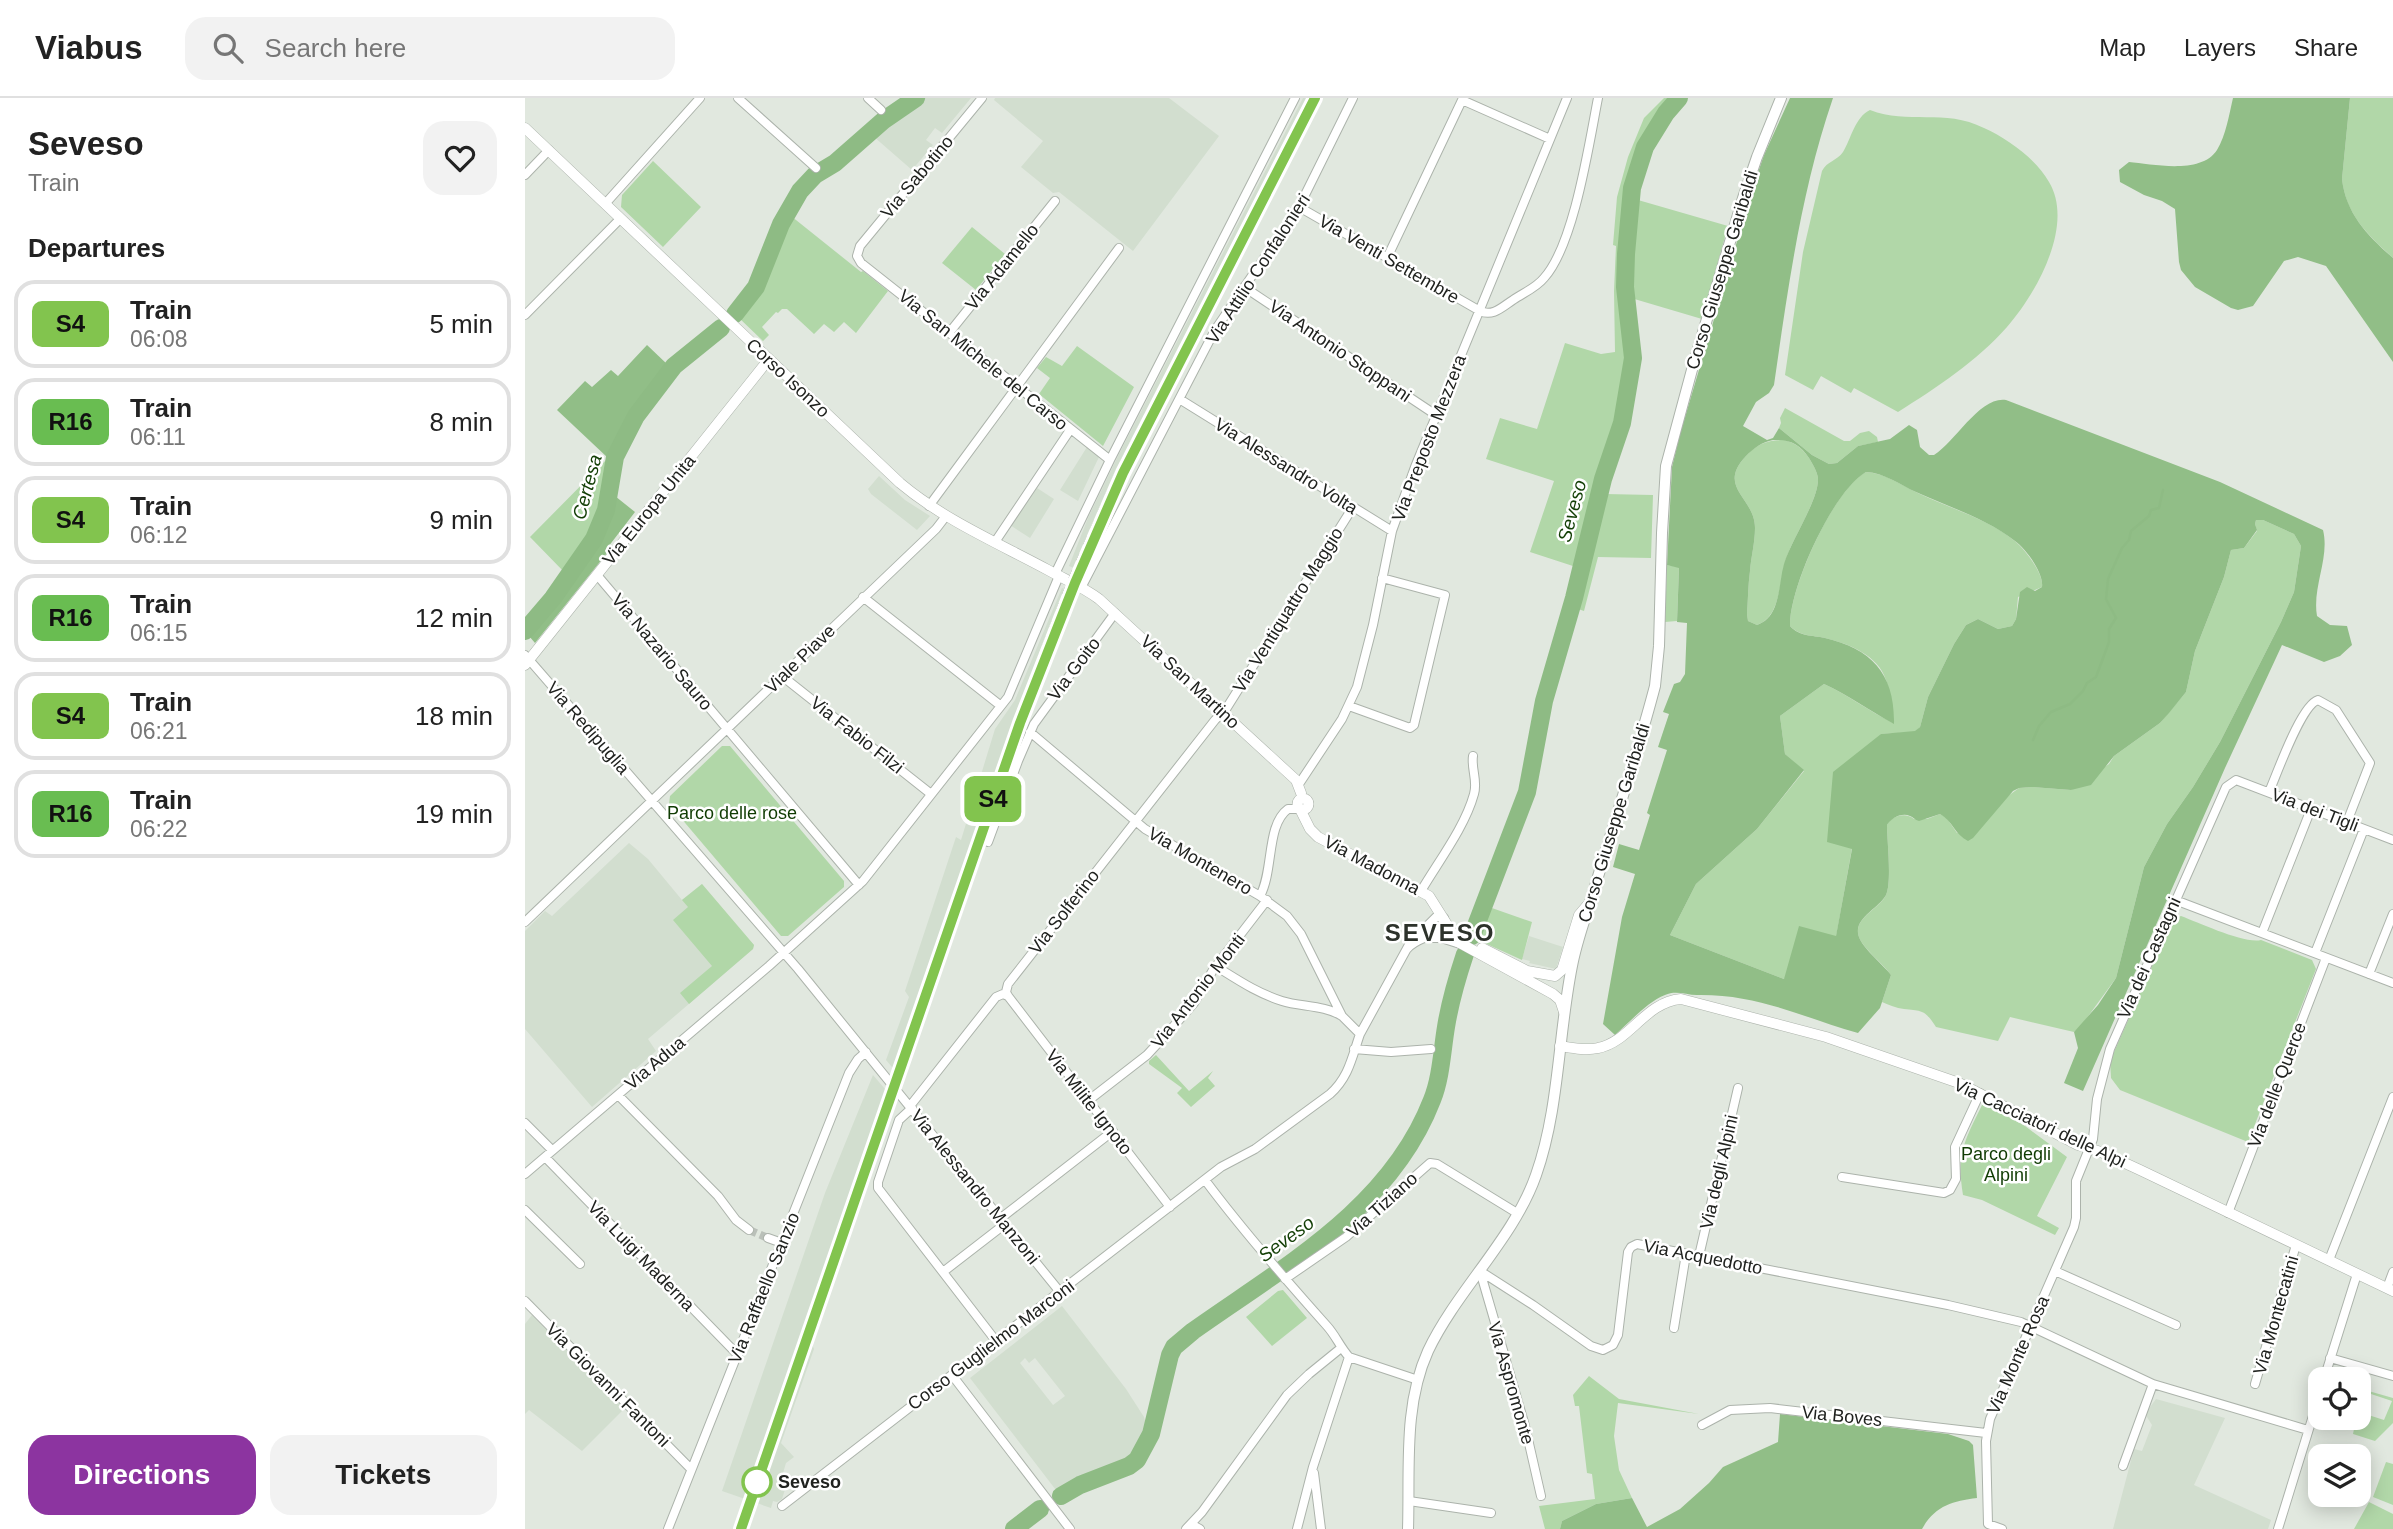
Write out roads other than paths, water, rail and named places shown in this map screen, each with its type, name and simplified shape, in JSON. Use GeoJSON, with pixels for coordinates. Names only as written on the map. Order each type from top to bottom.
{"type":"FeatureCollection","features":[{"type":"Feature","properties":{"kind":"main road","name":"Corso Giuseppe Garibaldi"},"geometry":{"type":"LineString","coordinates":[[1408,1529],[1412,1414],[1418,1380],[1429,1349],[1447,1317],[1517,1213],[1535,1178],[1541,1159],[1549,1124],[1575,953],[1654,687],[1659,646],[1664,485],[1671,446],[1692,366],[1747,187],[1781,98]]}},
{"type":"Feature","properties":{"kind":"street"},"geometry":{"type":"LineString","coordinates":[[605,204],[697,101],[686,98]]}},
{"type":"Feature","properties":{"kind":"street"},"geometry":{"type":"LineString","coordinates":[[738,98],[816,168]]}},
{"type":"Feature","properties":{"kind":"street"},"geometry":{"type":"LineString","coordinates":[[868,98],[881,110]]}},
{"type":"Feature","properties":{"kind":"street","name":"Via Sabotino"},"geometry":{"type":"LineString","coordinates":[[858,258],[856,253],[860,246],[982,98]]}},
{"type":"Feature","properties":{"kind":"street","name":"Via Adua"},"geometry":{"type":"LineString","coordinates":[[525,1174],[784,953],[859,885],[1001,706],[1013,687],[1057,575],[1109,460],[1295,98]]}},
{"type":"Feature","properties":{"kind":"street","name":"Via Attilio Confalonieri"},"geometry":{"type":"LineString","coordinates":[[1081,586],[1216,330],[1299,207],[1353,98]]}},
{"type":"Feature","properties":{"kind":"street","name":"Via Preposto Mezzera"},"geometry":{"type":"LineString","coordinates":[[1302,797],[1349,706],[1362,672],[1392,531],[1436,415],[1567,98]]}},
{"type":"Feature","properties":{"kind":"street"},"geometry":{"type":"LineString","coordinates":[[1480,311],[1493,313],[1539,284],[1549,272],[1568,233],[1598,98]]}},
{"type":"Feature","properties":{"kind":"street"},"geometry":{"type":"LineString","coordinates":[[1387,258],[1462,99],[1550,139]]}},
{"type":"Feature","properties":{"kind":"street","name":"Corso Isonzo"},"geometry":{"type":"LineString","coordinates":[[525,128],[900,483],[946,516],[1081,586]]}},
{"type":"Feature","properties":{"kind":"street"},"geometry":{"type":"LineString","coordinates":[[525,175],[549,150]]}},
{"type":"Feature","properties":{"kind":"street","name":"Via Adamello"},"geometry":{"type":"LineString","coordinates":[[949,333],[1055,201]]}},
{"type":"Feature","properties":{"kind":"street","name":"Via Venti Settembre"},"geometry":{"type":"LineString","coordinates":[[1299,207],[1480,311]]}},
{"type":"Feature","properties":{"kind":"street"},"geometry":{"type":"LineString","coordinates":[[525,315],[620,219]]}},
{"type":"Feature","properties":{"kind":"street"},"geometry":{"type":"LineString","coordinates":[[929,506],[1119,248]]}},
{"type":"Feature","properties":{"kind":"street","name":"Via San Michele del Carso"},"geometry":{"type":"LineString","coordinates":[[858,258],[1109,460]]}},
{"type":"Feature","properties":{"kind":"street","name":"Via Antonio Stoppani"},"geometry":{"type":"LineString","coordinates":[[1244,286],[1436,415]]}},
{"type":"Feature","properties":{"kind":"street","name":"Via Europa Unita"},"geometry":{"type":"LineString","coordinates":[[526,660],[769,359]]}},
{"type":"Feature","properties":{"kind":"street","name":"Via Alessandro Volta"},"geometry":{"type":"LineString","coordinates":[[1181,400],[1392,531]]}},
{"type":"Feature","properties":{"kind":"street"},"geometry":{"type":"LineString","coordinates":[[995,542],[1070,430]]}},
{"type":"Feature","properties":{"kind":"street","name":"Via Ventiquattro Maggio"},"geometry":{"type":"LineString","coordinates":[[1223,713],[1353,507]]}},
{"type":"Feature","properties":{"kind":"street","name":"Viale Piave"},"geometry":{"type":"LineString","coordinates":[[525,922],[936,529],[946,516]]}},
{"type":"Feature","properties":{"kind":"street","name":"Via Nazario Sauro"},"geometry":{"type":"LineString","coordinates":[[597,575],[859,885]]}},
{"type":"Feature","properties":{"kind":"street"},"geometry":{"type":"LineString","coordinates":[[1349,706],[1410,728],[1414,726],[1445,595],[1383,578]]}},
{"type":"Feature","properties":{"kind":"street","name":"Via San Martino"},"geometry":{"type":"LineString","coordinates":[[1081,586],[1115,613],[1223,713],[1302,797]]}},
{"type":"Feature","properties":{"kind":"street"},"geometry":{"type":"LineString","coordinates":[[863,597],[1001,706]]}},
{"type":"Feature","properties":{"kind":"street","name":"Via Goito"},"geometry":{"type":"LineString","coordinates":[[988,842],[1034,724],[1115,613]]}},
{"type":"Feature","properties":{"kind":"street","name":"Via Redipuglia"},"geometry":{"type":"LineString","coordinates":[[526,660],[784,953]]}},
{"type":"Feature","properties":{"kind":"street","name":"Via Fabio Filzi"},"geometry":{"type":"LineString","coordinates":[[782,676],[931,794]]}},
{"type":"Feature","properties":{"kind":"street"},"geometry":{"type":"LineString","coordinates":[[2269,792],[2298,725],[2316,699],[2337,712],[2370,763],[2347,822]]}},
{"type":"Feature","properties":{"kind":"street","name":"Via Solferino"},"geometry":{"type":"LineString","coordinates":[[943,1272],[878,1186],[899,1120],[996,997],[1008,996],[1008,984],[1134,821],[1223,713]]}},
{"type":"Feature","properties":{"kind":"street","name":"Via Montenero"},"geometry":{"type":"LineString","coordinates":[[1030,732],[1134,821],[1264,898],[1287,915],[1297,928],[1342,1016]]}},
{"type":"Feature","properties":{"kind":"street"},"geometry":{"type":"LineString","coordinates":[[1421,891],[1450,844],[1473,797],[1476,783],[1473,756]]}},
{"type":"Feature","properties":{"kind":"street","name":"Via dei Tigli"},"geometry":{"type":"LineString","coordinates":[[2236,780],[2393,840]]}},
{"type":"Feature","properties":{"kind":"street","name":"Via dei Castagni"},"geometry":{"type":"LineString","coordinates":[[2090,1149],[2100,1084],[2110,1049],[2226,787],[2236,780]]}},
{"type":"Feature","properties":{"kind":"street"},"geometry":{"type":"LineString","coordinates":[[1264,898],[1278,819],[1302,797]]}},
{"type":"Feature","properties":{"kind":"street","name":"Via Madonna"},"geometry":{"type":"LineString","coordinates":[[1302,797],[1313,832],[1358,860],[1431,898]]}},
{"type":"Feature","properties":{"kind":"street"},"geometry":{"type":"LineString","coordinates":[[2262,933],[2311,808]]}},
{"type":"Feature","properties":{"kind":"street"},"geometry":{"type":"LineString","coordinates":[[2315,953],[2364,829]]}},
{"type":"Feature","properties":{"kind":"street","name":"Via Antonio Monti"},"geometry":{"type":"LineString","coordinates":[[1089,1100],[1153,1049],[1194,1003],[1264,898]]}},
{"type":"Feature","properties":{"kind":"street"},"geometry":{"type":"LineString","coordinates":[[1421,937],[1468,945],[1560,995],[1569,987],[1568,981],[1563,977],[1527,971],[1454,938],[1431,898]]}},
{"type":"Feature","properties":{"kind":"street"},"geometry":{"type":"LineString","coordinates":[[1421,937],[1434,910],[1435,905],[1431,898]]}},
{"type":"Feature","properties":{"kind":"street"},"geometry":{"type":"LineString","coordinates":[[1553,976],[1563,968],[1579,915],[1591,898]]}},
{"type":"Feature","properties":{"kind":"street"},"geometry":{"type":"LineString","coordinates":[[2175,900],[2393,983]]}},
{"type":"Feature","properties":{"kind":"street"},"geometry":{"type":"LineString","coordinates":[[2369,974],[2393,914]]}},
{"type":"Feature","properties":{"kind":"street"},"geometry":{"type":"LineString","coordinates":[[1421,937],[1436,917],[1441,917],[1448,925]]}},
{"type":"Feature","properties":{"kind":"street","name":"Corso Guglielmo Marconi"},"geometry":{"type":"LineString","coordinates":[[782,1506],[1229,1161],[1255,1149],[1330,1094],[1344,1079],[1360,1034],[1407,949],[1421,937]]}},
{"type":"Feature","properties":{"kind":"street","name":"Via Alessandro Manzoni"},"geometry":{"type":"LineString","coordinates":[[784,953],[1060,1292]]}},
{"type":"Feature","properties":{"kind":"street","name":"Via delle Querce"},"geometry":{"type":"LineString","coordinates":[[2228,1213],[2326,958]]}},
{"type":"Feature","properties":{"kind":"street"},"geometry":{"type":"LineString","coordinates":[[1217,967],[1244,985],[1271,997],[1293,1004],[1330,1010],[1342,1016],[1360,1034]]}},
{"type":"Feature","properties":{"kind":"street"},"geometry":{"type":"LineString","coordinates":[[1549,991],[1561,1002],[1564,1017]]}},
{"type":"Feature","properties":{"kind":"street","name":"Via Milite Ignoto"},"geometry":{"type":"LineString","coordinates":[[1008,996],[1170,1207]]}},
{"type":"Feature","properties":{"kind":"street","name":"Via Cacciatori delle Alpi"},"geometry":{"type":"LineString","coordinates":[[1560,1046],[1587,1049],[1605,1046],[1657,1006],[1668,1000],[1681,999],[1826,1037],[1959,1083],[2066,1139],[2390,1290]]}},
{"type":"Feature","properties":{"kind":"street"},"geometry":{"type":"LineString","coordinates":[[1354,1049],[1391,1052],[1431,1049]]}},
{"type":"Feature","properties":{"kind":"street","name":"Via Raffaello Sanzio"},"geometry":{"type":"LineString","coordinates":[[668,1529],[849,1073],[866,1052]]}},
{"type":"Feature","properties":{"kind":"street","name":"Via degli Alpini"},"geometry":{"type":"LineString","coordinates":[[1699,1256],[1738,1088]]}},
{"type":"Feature","properties":{"kind":"street"},"geometry":{"type":"LineString","coordinates":[[1842,1177],[1944,1193],[1950,1190],[1956,1179],[1955,1147],[1980,1093]]}},
{"type":"Feature","properties":{"kind":"street"},"geometry":{"type":"LineString","coordinates":[[618,1095],[718,1196],[736,1220],[750,1230]]}},
{"type":"Feature","properties":{"kind":"street"},"geometry":{"type":"LineString","coordinates":[[2329,1261],[2393,1097]]}},
{"type":"Feature","properties":{"kind":"street","name":"Via Luigi Maderna"},"geometry":{"type":"LineString","coordinates":[[525,1123],[548,1154],[738,1354]]}},
{"type":"Feature","properties":{"kind":"street"},"geometry":{"type":"LineString","coordinates":[[996,1340],[943,1272],[1113,1131]]}},
{"type":"Feature","properties":{"kind":"street","name":"Via Monte Rosa"},"geometry":{"type":"LineString","coordinates":[[2002,1529],[1988,1524],[1986,1433],[1996,1403],[2074,1227],[2076,1181],[2090,1149]]}},
{"type":"Feature","properties":{"kind":"street","name":"Via Tiziano"},"geometry":{"type":"LineString","coordinates":[[1284,1277],[1346,1237],[1430,1163],[1437,1164],[1517,1213]]}},
{"type":"Feature","properties":{"kind":"street"},"geometry":{"type":"LineString","coordinates":[[1205,1180],[1332,1332],[1349,1357],[1418,1380]]}},
{"type":"Feature","properties":{"kind":"street"},"geometry":{"type":"LineString","coordinates":[[525,1210],[580,1264]]}},
{"type":"Feature","properties":{"kind":"street"},"geometry":{"type":"LineString","coordinates":[[768,1238],[782,1243]]}},
{"type":"Feature","properties":{"kind":"street","name":"Via Acquedotto"},"geometry":{"type":"LineString","coordinates":[[1480,1271],[1591,1346],[1602,1350],[1613,1345],[1618,1335],[1628,1251],[1637,1244],[1948,1305],[2030,1325],[2153,1384],[2308,1430]]}},
{"type":"Feature","properties":{"kind":"street","name":"Via Montecatini"},"geometry":{"type":"LineString","coordinates":[[2255,1384],[2297,1245]]}},
{"type":"Feature","properties":{"kind":"street"},"geometry":{"type":"LineString","coordinates":[[1674,1328],[1686,1254]]}},
{"type":"Feature","properties":{"kind":"street","name":"Via Aspromonte"},"geometry":{"type":"LineString","coordinates":[[1480,1271],[1525,1426],[1541,1496]]}},
{"type":"Feature","properties":{"kind":"street"},"geometry":{"type":"LineString","coordinates":[[2055,1271],[2176,1325]]}},
{"type":"Feature","properties":{"kind":"street"},"geometry":{"type":"LineString","coordinates":[[2390,1290],[2393,1272]]}},
{"type":"Feature","properties":{"kind":"street"},"geometry":{"type":"LineString","coordinates":[[2327,1367],[2357,1274]]}},
{"type":"Feature","properties":{"kind":"street","name":"Via Giovanni Fantoni"},"geometry":{"type":"LineString","coordinates":[[525,1301],[690,1468]]}},
{"type":"Feature","properties":{"kind":"street"},"geometry":{"type":"LineString","coordinates":[[1200,1529],[1188,1526],[1209,1502],[1287,1395],[1341,1348]]}},
{"type":"Feature","properties":{"kind":"street"},"geometry":{"type":"LineString","coordinates":[[1297,1529],[1313,1467],[1349,1357]]}},
{"type":"Feature","properties":{"kind":"street"},"geometry":{"type":"LineString","coordinates":[[2330,1358],[2393,1376]]}},
{"type":"Feature","properties":{"kind":"street"},"geometry":{"type":"LineString","coordinates":[[951,1375],[1070,1529]]}},
{"type":"Feature","properties":{"kind":"street"},"geometry":{"type":"LineString","coordinates":[[2123,1466],[2153,1384]]}},
{"type":"Feature","properties":{"kind":"street","name":"Via Boves"},"geometry":{"type":"LineString","coordinates":[[1702,1425],[1730,1410],[1770,1408],[1986,1433]]}},
{"type":"Feature","properties":{"kind":"street"},"geometry":{"type":"LineString","coordinates":[[2278,1529],[2308,1430]]}},
{"type":"Feature","properties":{"kind":"street"},"geometry":{"type":"LineString","coordinates":[[1313,1467],[1321,1529]]}},
{"type":"Feature","properties":{"kind":"street"},"geometry":{"type":"LineString","coordinates":[[1409,1500],[1491,1513]]}},
{"type":"Feature","properties":{"kind":"waterway","name":"Certesa"},"geometry":{"type":"LineString","coordinates":[[735,314],[756,287],[781,224],[800,191],[815,175],[835,163],[884,120],[916,98]]}},
{"type":"Feature","properties":{"kind":"waterway","name":"Seveso"},"geometry":{"type":"LineString","coordinates":[[1472,936],[1527,792],[1544,701],[1574,598],[1603,479],[1622,423],[1633,358],[1625,287],[1632,188],[1645,147],[1666,113],[1679,98]]}},
{"type":"Feature","properties":{"kind":"waterway","name":"Certesa"},"geometry":{"type":"LineString","coordinates":[[525,631],[553,598],[594,539],[606,510],[615,457],[636,416],[674,366],[721,328]]}},
{"type":"Feature","properties":{"kind":"waterway"},"geometry":{"type":"LineString","coordinates":[[2033,740],[2039,726],[2051,712],[2070,704],[2087,683],[2096,677],[2109,642],[2109,629],[2116,618],[2106,599],[2108,579],[2131,531],[2149,516],[2151,510],[2159,508],[2163,490]]}},
{"type":"Feature","properties":{"kind":"waterway","name":"Seveso"},"geometry":{"type":"LineString","coordinates":[[1061,1496],[1137,1460],[1151,1434],[1174,1347],[1331,1232],[1362,1204],[1390,1173],[1413,1139],[1435,1092],[1450,1008],[1465,954]]}},
{"type":"Feature","properties":{"kind":"waterway","name":"Seveso"},"geometry":{"type":"LineString","coordinates":[[1014,1529],[1040,1509]]}},
{"type":"Feature","properties":{"kind":"tunnel"},"geometry":{"type":"LineString","coordinates":[[749,1230],[768,1238]]}},
{"type":"Feature","properties":{"kind":"railway"},"geometry":{"type":"LineString","coordinates":[[735,1529],[1015,720],[1069,580],[1118,469],[1309,98]]}},
{"type":"Feature","properties":{"kind":"train","name":"S4"},"geometry":{"type":"LineString","coordinates":[[741,1529],[1020,723],[1075,583],[1123,473],[1315,98]]}},
{"type":"Feature","properties":{"kind":"place","name":"Seveso"},"geometry":{"type":"Point","coordinates":[757,1482]}},
{"type":"Feature","properties":{"kind":"district","name":"SEVESO"},"geometry":{"type":"Point","coordinates":[1440,932]}},
{"type":"Feature","properties":{"kind":"park label","name":"Parco delle rose"},"geometry":{"type":"Point","coordinates":[732,813]}},
{"type":"Feature","properties":{"kind":"park label","name":"Parco degli Alpini"},"geometry":{"type":"Point","coordinates":[2006,1164]}}]}
